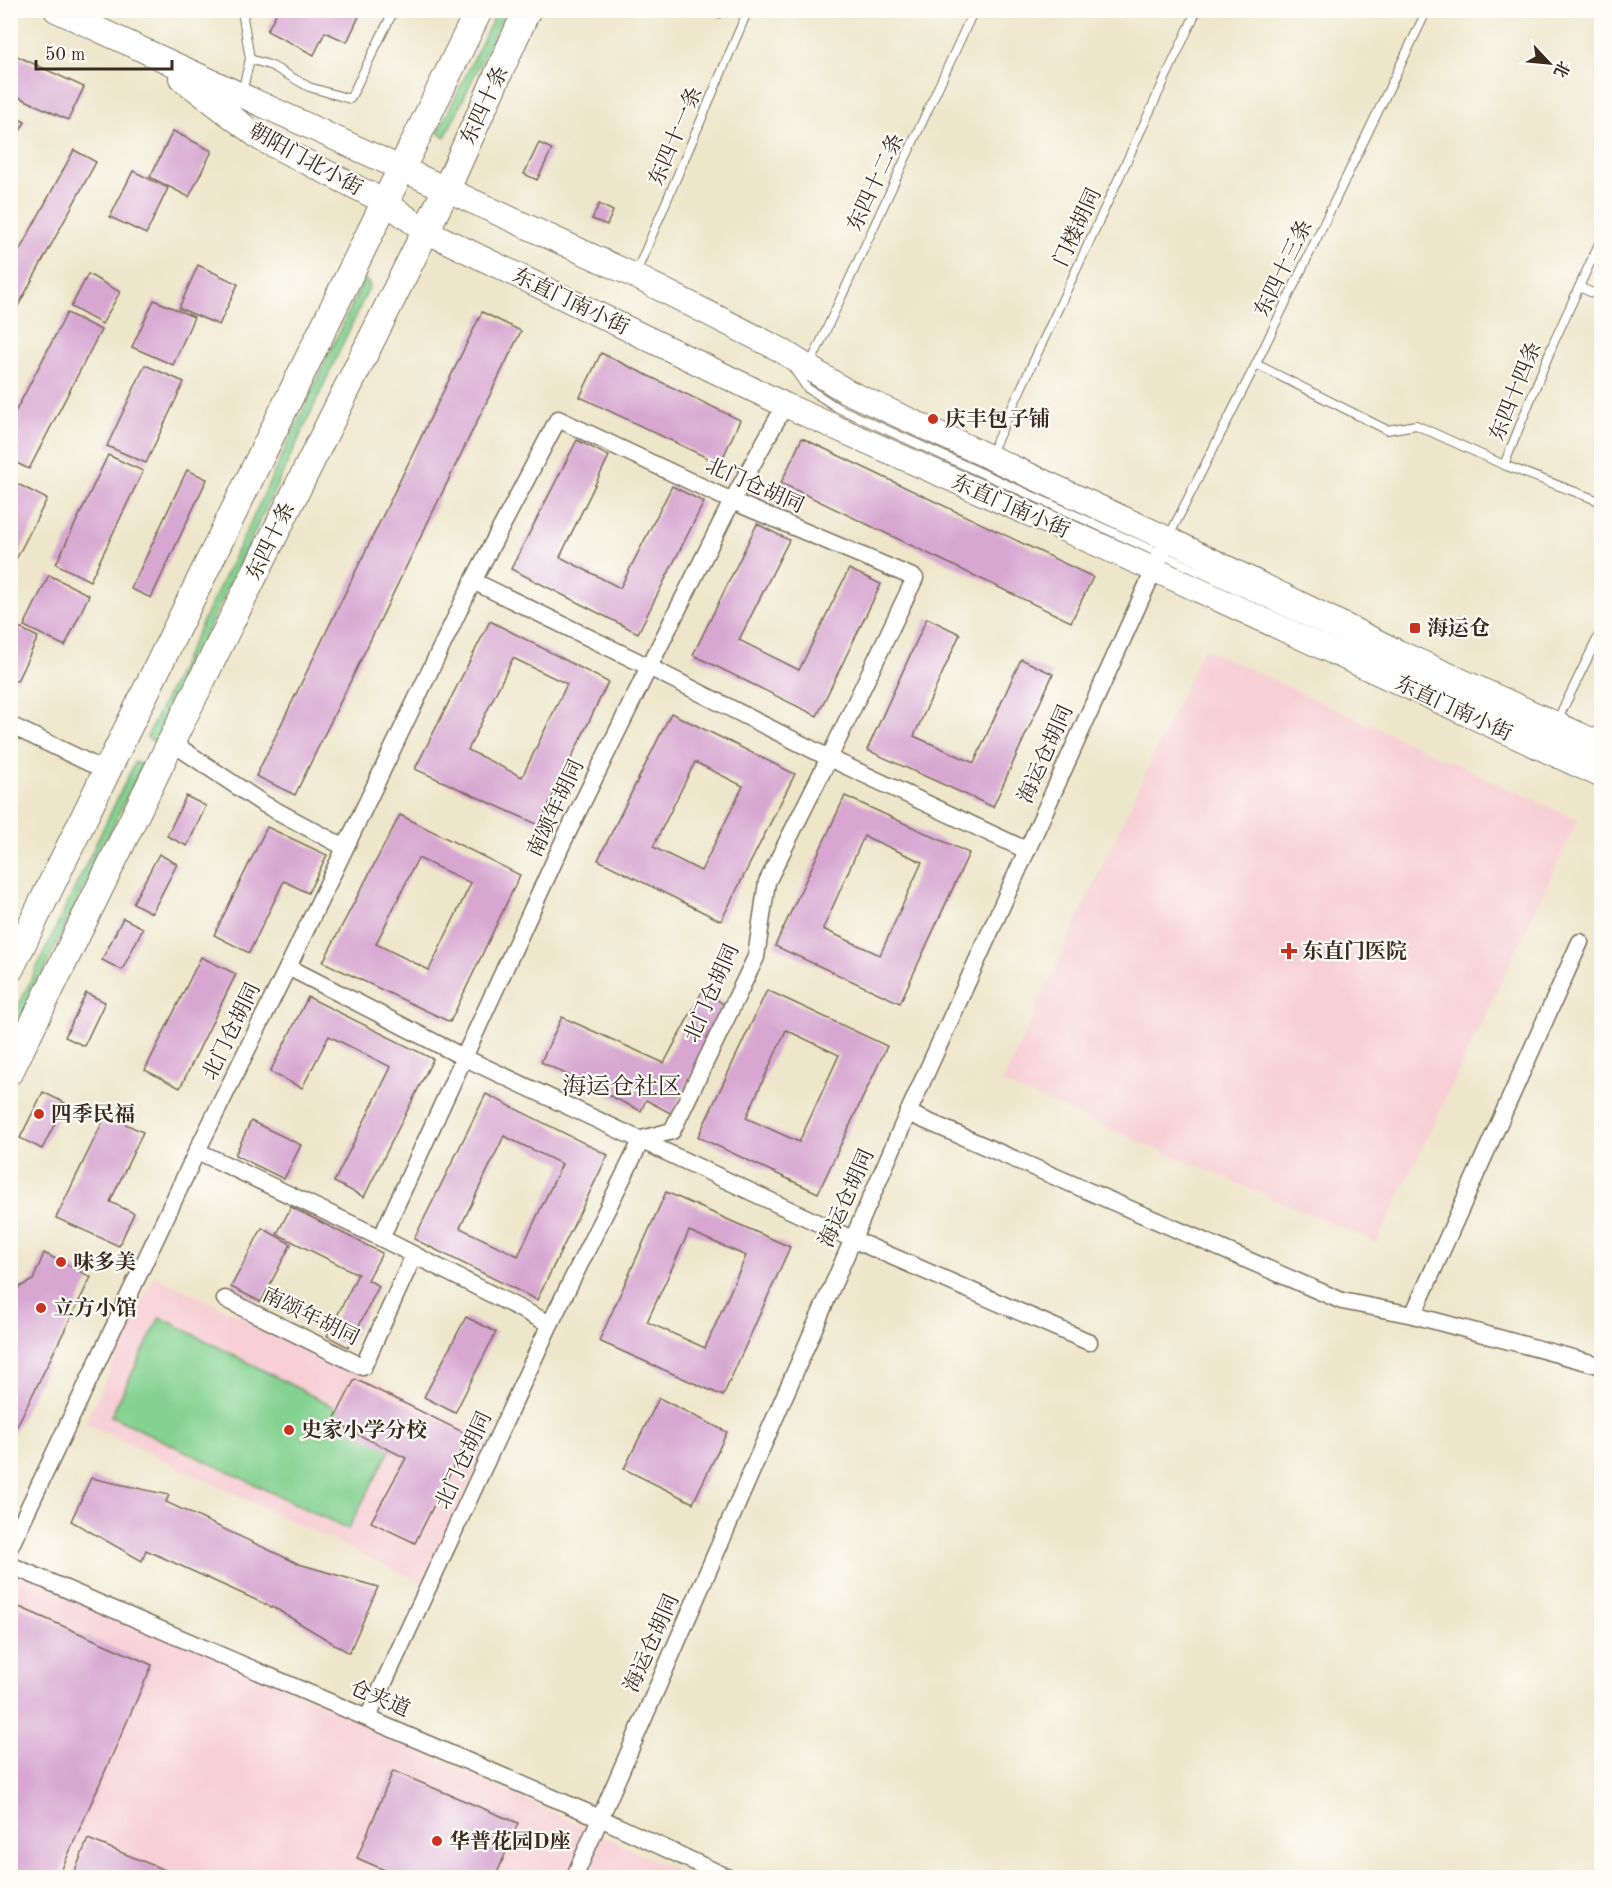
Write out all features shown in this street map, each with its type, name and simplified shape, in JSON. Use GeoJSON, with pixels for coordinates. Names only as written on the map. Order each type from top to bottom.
{"type":"FeatureCollection","features":[{"type":"Feature","properties":{"kind":"main road","name":"朝阳门北小街"},"geometry":{"type":"LineString","coordinates":[[56,10],[446,190]]}},
{"type":"Feature","properties":{"kind":"main road"},"geometry":{"type":"LineString","coordinates":[[10,969],[479,10]]}},
{"type":"Feature","properties":{"kind":"main road","name":"东四十条"},"geometry":{"type":"LineString","coordinates":[[10,1071],[424,230],[446,190],[527,10]]}},
{"type":"Feature","properties":{"kind":"main road","name":"朝阳门北小街"},"geometry":{"type":"LineString","coordinates":[[143,50],[261,139],[385,202],[424,230]]}},
{"type":"Feature","properties":{"kind":"main road","name":"东直门南小街"},"geometry":{"type":"LineString","coordinates":[[446,190],[635,276],[779,349],[846,391],[989,458],[1160,554],[1602,776]]}},
{"type":"Feature","properties":{"kind":"main road","name":"东直门南小街"},"geometry":{"type":"LineString","coordinates":[[424,230],[785,405],[1160,554],[1398,652],[1602,745]]}},
{"type":"Feature","properties":{"kind":"street","name":"南颂年胡同"},"geometry":{"type":"LineString","coordinates":[[381,1238],[563,842],[732,501],[785,405]]}},
{"type":"Feature","properties":{"kind":"street","name":"北门仓胡同"},"geometry":{"type":"LineString","coordinates":[[10,1547],[197,1151],[288,967],[472,580],[558,419],[732,501],[915,578],[767,882],[756,957],[672,1131],[642,1139],[550,1324],[368,1717]]}},
{"type":"Feature","properties":{"kind":"street","name":"海运仓胡同"},"geometry":{"type":"LineString","coordinates":[[574,1878],[852,1239],[1160,554]]}},
{"type":"Feature","properties":{"kind":"street"},"geometry":{"type":"LineString","coordinates":[[472,580],[829,758],[1026,850]]}},
{"type":"Feature","properties":{"kind":"street"},"geometry":{"type":"LineString","coordinates":[[10,725],[106,771]]}},
{"type":"Feature","properties":{"kind":"street"},"geometry":{"type":"LineString","coordinates":[[171,742],[262,803],[344,847]]}},
{"type":"Feature","properties":{"kind":"street"},"geometry":{"type":"LineString","coordinates":[[1413,1315],[1580,942]]}},
{"type":"Feature","properties":{"kind":"street"},"geometry":{"type":"LineString","coordinates":[[288,967],[465,1058],[852,1239],[1089,1342]]}},
{"type":"Feature","properties":{"kind":"street"},"geometry":{"type":"LineString","coordinates":[[908,1113],[1342,1301],[1413,1315],[1602,1366]]}},
{"type":"Feature","properties":{"kind":"street"},"geometry":{"type":"LineString","coordinates":[[197,1151],[381,1238],[550,1324]]}},
{"type":"Feature","properties":{"kind":"street","name":"南颂年胡同"},"geometry":{"type":"LineString","coordinates":[[225,1299],[363,1367],[414,1255]]}},
{"type":"Feature","properties":{"kind":"street","name":"仓夹道"},"geometry":{"type":"LineString","coordinates":[[10,1565],[368,1717],[600,1818],[729,1878]]}},
{"type":"Feature","properties":{"kind":"lane"},"geometry":{"type":"LineString","coordinates":[[241,95],[250,59],[243,17],[246,10]]}},
{"type":"Feature","properties":{"kind":"lane"},"geometry":{"type":"LineString","coordinates":[[250,59],[272,66],[309,87],[350,99],[394,10]]}},
{"type":"Feature","properties":{"kind":"lane","name":"东四十一条"},"geometry":{"type":"LineString","coordinates":[[635,276],[748,10]]}},
{"type":"Feature","properties":{"kind":"lane","name":"东四十二条"},"geometry":{"type":"LineString","coordinates":[[809,368],[974,10]]}},
{"type":"Feature","properties":{"kind":"lane","name":"门楼胡同"},"geometry":{"type":"LineString","coordinates":[[989,458],[1197,10]]}},
{"type":"Feature","properties":{"kind":"lane","name":"东四十三条"},"geometry":{"type":"LineString","coordinates":[[1160,554],[1256,364],[1427,10]]}},
{"type":"Feature","properties":{"kind":"lane","name":"东四十四条"},"geometry":{"type":"LineString","coordinates":[[1602,237],[1553,344],[1504,465],[1602,502]]}},
{"type":"Feature","properties":{"kind":"lane"},"geometry":{"type":"LineString","coordinates":[[1579,287],[1602,297]]}},
{"type":"Feature","properties":{"kind":"lane"},"geometry":{"type":"LineString","coordinates":[[779,349],[807,388],[838,408],[1160,554],[1602,761]]}},
{"type":"Feature","properties":{"kind":"lane"},"geometry":{"type":"LineString","coordinates":[[1256,364],[1387,430],[1416,425],[1504,465]]}},
{"type":"Feature","properties":{"kind":"lane"},"geometry":{"type":"LineString","coordinates":[[1556,724],[1602,629]]}},
{"type":"Feature","properties":{"kind":"shaded area","name":"东直门医院"},"geometry":{"type":"Polygon","coordinates":[[[1203,648],[1578,820],[1377,1243],[1002,1083],[1203,648]]]}},
{"type":"Feature","properties":{"kind":"shaded area","name":"史家小学分校"},"geometry":{"type":"Polygon","coordinates":[[[155,1276],[492,1436],[422,1583],[85,1423],[155,1276]]]}},
{"type":"Feature","properties":{"kind":"shaded area"},"geometry":{"type":"Polygon","coordinates":[[[11,1558],[690,1877],[11,1877],[11,1558]]]}},
{"type":"Feature","properties":{"kind":"green space"},"geometry":{"type":"Polygon","coordinates":[[[497,11],[505,11],[445,137],[438,133],[497,11]]]}},
{"type":"Feature","properties":{"kind":"green space"},"geometry":{"type":"Polygon","coordinates":[[[364,279],[370,285],[154,742],[147,737],[260,503],[364,279]]]}},
{"type":"Feature","properties":{"kind":"green space"},"geometry":{"type":"Polygon","coordinates":[[[135,762],[142,765],[11,1039],[11,1022],[135,762]]]}},
{"type":"Feature","properties":{"kind":"green space"},"geometry":{"type":"Polygon","coordinates":[[[160,1317],[396,1439],[348,1529],[111,1416],[160,1317]]]}},
{"type":"Feature","properties":{"kind":"building"},"geometry":{"type":"Polygon","coordinates":[[[278,10],[362,10],[347,42],[325,32],[314,55],[267,31],[278,10]]]}},
{"type":"Feature","properties":{"kind":"building"},"geometry":{"type":"Polygon","coordinates":[[[706,10],[723,10],[720,18],[706,10]]]}},
{"type":"Feature","properties":{"kind":"building"},"geometry":{"type":"Polygon","coordinates":[[[17,56],[84,87],[68,120],[10,93],[10,69],[17,56]]]}},
{"type":"Feature","properties":{"kind":"building"},"geometry":{"type":"Polygon","coordinates":[[[10,114],[25,122],[10,148],[10,114]]]}},
{"type":"Feature","properties":{"kind":"building"},"geometry":{"type":"Polygon","coordinates":[[[173,131],[212,151],[189,197],[150,177],[173,131]]]}},
{"type":"Feature","properties":{"kind":"building"},"geometry":{"type":"Polygon","coordinates":[[[539,143],[552,149],[537,180],[524,174],[539,143]]]}},
{"type":"Feature","properties":{"kind":"building"},"geometry":{"type":"Polygon","coordinates":[[[74,150],[96,162],[10,321],[10,268],[74,150]]]}},
{"type":"Feature","properties":{"kind":"building"},"geometry":{"type":"Polygon","coordinates":[[[133,171],[168,188],[146,234],[110,217],[133,171]]]}},
{"type":"Feature","properties":{"kind":"building"},"geometry":{"type":"Polygon","coordinates":[[[599,204],[613,211],[607,225],[592,219],[599,204]]]}},
{"type":"Feature","properties":{"kind":"building"},"geometry":{"type":"Polygon","coordinates":[[[198,265],[238,284],[219,325],[179,308],[198,265]]]}},
{"type":"Feature","properties":{"kind":"building"},"geometry":{"type":"Polygon","coordinates":[[[88,274],[120,292],[102,324],[71,307],[88,274]]]}},
{"type":"Feature","properties":{"kind":"building"},"geometry":{"type":"Polygon","coordinates":[[[154,300],[194,317],[173,365],[132,347],[154,300]]]}},
{"type":"Feature","properties":{"kind":"building"},"geometry":{"type":"Polygon","coordinates":[[[482,312],[521,331],[295,795],[256,776],[482,312]]]}},
{"type":"Feature","properties":{"kind":"building"},"geometry":{"type":"Polygon","coordinates":[[[67,313],[101,330],[29,469],[10,460],[10,422],[67,313]]]}},
{"type":"Feature","properties":{"kind":"building"},"geometry":{"type":"Polygon","coordinates":[[[601,353],[740,420],[720,464],[580,397],[601,353]]]}},
{"type":"Feature","properties":{"kind":"building"},"geometry":{"type":"Polygon","coordinates":[[[145,365],[184,382],[146,463],[107,446],[145,365]]]}},
{"type":"Feature","properties":{"kind":"building"},"geometry":{"type":"Polygon","coordinates":[[[802,438],[1093,577],[1071,622],[781,483],[802,438]]]}},
{"type":"Feature","properties":{"kind":"building"},"geometry":{"type":"Polygon","coordinates":[[[577,440],[609,456],[560,557],[620,588],[672,486],[704,502],[638,633],[511,569],[577,440]]]}},
{"type":"Feature","properties":{"kind":"building"},"geometry":{"type":"Polygon","coordinates":[[[108,455],[143,471],[90,581],[56,564],[108,455]]]}},
{"type":"Feature","properties":{"kind":"building"},"geometry":{"type":"Polygon","coordinates":[[[187,470],[207,479],[151,598],[131,589],[187,470]]]}},
{"type":"Feature","properties":{"kind":"building"},"geometry":{"type":"Polygon","coordinates":[[[10,480],[47,499],[10,571],[10,480]]]}},
{"type":"Feature","properties":{"kind":"building"},"geometry":{"type":"Polygon","coordinates":[[[757,524],[789,540],[739,640],[799,670],[849,569],[881,584],[817,716],[693,655],[757,524]]]}},
{"type":"Feature","properties":{"kind":"building"},"geometry":{"type":"Polygon","coordinates":[[[49,575],[89,595],[65,646],[24,626],[49,575]]]}},
{"type":"Feature","properties":{"kind":"building"},"geometry":{"type":"Polygon","coordinates":[[[927,618],[960,634],[914,736],[974,763],[1021,659],[1053,674],[993,807],[867,750],[927,618]]]}},
{"type":"Feature","properties":{"kind":"building"},"geometry":{"type":"Polygon","coordinates":[[[490,621],[608,682],[539,825],[415,769],[490,621]],[[513,658],[468,750],[522,777],[567,684],[513,658]]]}},
{"type":"Feature","properties":{"kind":"building"},"geometry":{"type":"Polygon","coordinates":[[[10,623],[38,637],[17,681],[10,678],[10,623]]]}},
{"type":"Feature","properties":{"kind":"building"},"geometry":{"type":"Polygon","coordinates":[[[671,713],[795,774],[721,921],[598,860],[671,713]],[[695,762],[653,847],[701,871],[743,786],[695,762]]]}},
{"type":"Feature","properties":{"kind":"building"},"geometry":{"type":"Polygon","coordinates":[[[186,796],[206,806],[187,846],[167,836],[186,796]]]}},
{"type":"Feature","properties":{"kind":"building"},"geometry":{"type":"Polygon","coordinates":[[[845,796],[969,853],[900,1003],[775,946],[845,796]],[[864,836],[823,929],[880,955],[922,862],[864,836]]]}},
{"type":"Feature","properties":{"kind":"building"},"geometry":{"type":"Polygon","coordinates":[[[400,815],[520,875],[450,1022],[323,962],[400,815]],[[418,858],[376,944],[429,970],[471,883],[418,858]]]}},
{"type":"Feature","properties":{"kind":"building"},"geometry":{"type":"Polygon","coordinates":[[[267,827],[327,855],[308,893],[284,881],[249,953],[214,935],[267,827]]]}},
{"type":"Feature","properties":{"kind":"building"},"geometry":{"type":"Polygon","coordinates":[[[159,854],[177,864],[152,913],[133,903],[159,854]]]}},
{"type":"Feature","properties":{"kind":"building"},"geometry":{"type":"Polygon","coordinates":[[[123,918],[143,928],[122,970],[102,960],[123,918]]]}},
{"type":"Feature","properties":{"kind":"building"},"geometry":{"type":"Polygon","coordinates":[[[201,957],[236,974],[180,1088],[145,1070],[201,957]]]}},
{"type":"Feature","properties":{"kind":"building"},"geometry":{"type":"Polygon","coordinates":[[[703,990],[726,1006],[672,1114],[646,1100],[641,1111],[541,1062],[562,1017],[664,1063],[703,990]]]}},
{"type":"Feature","properties":{"kind":"building"},"geometry":{"type":"Polygon","coordinates":[[[767,990],[887,1046],[818,1193],[698,1137],[767,990]],[[786,1030],[746,1118],[799,1142],[839,1055],[786,1030]]]}},
{"type":"Feature","properties":{"kind":"building"},"geometry":{"type":"Polygon","coordinates":[[[86,993],[105,1002],[84,1046],[65,1037],[86,993]]]}},
{"type":"Feature","properties":{"kind":"building"},"geometry":{"type":"Polygon","coordinates":[[[308,997],[433,1059],[364,1197],[334,1182],[391,1067],[329,1036],[302,1088],[270,1072],[308,997]]]}},
{"type":"Feature","properties":{"kind":"building"},"geometry":{"type":"Polygon","coordinates":[[[43,1092],[65,1103],[42,1149],[20,1138],[43,1092]]]}},
{"type":"Feature","properties":{"kind":"building"},"geometry":{"type":"Polygon","coordinates":[[[486,1094],[608,1155],[537,1300],[414,1239],[486,1094]],[[504,1136],[460,1228],[518,1256],[562,1164],[504,1136]]]}},
{"type":"Feature","properties":{"kind":"building"},"geometry":{"type":"Polygon","coordinates":[[[106,1115],[143,1132],[110,1202],[134,1213],[119,1246],[56,1218],[106,1115]]]}},
{"type":"Feature","properties":{"kind":"building"},"geometry":{"type":"Polygon","coordinates":[[[251,1121],[301,1145],[284,1179],[235,1155],[251,1121]]]}},
{"type":"Feature","properties":{"kind":"building"},"geometry":{"type":"Polygon","coordinates":[[[666,1192],[790,1247],[723,1396],[599,1341],[666,1192]],[[689,1231],[647,1322],[705,1348],[746,1256],[689,1231]]]}},
{"type":"Feature","properties":{"kind":"building"},"geometry":{"type":"Polygon","coordinates":[[[291,1207],[382,1253],[368,1280],[379,1286],[348,1347],[327,1336],[358,1274],[277,1234],[291,1207]]]}},
{"type":"Feature","properties":{"kind":"building"},"geometry":{"type":"Polygon","coordinates":[[[262,1228],[291,1244],[261,1302],[231,1287],[262,1228]]]}},
{"type":"Feature","properties":{"kind":"building"},"geometry":{"type":"Polygon","coordinates":[[[44,1253],[91,1277],[10,1440],[10,1301],[16,1289],[33,1280],[44,1253]]]}},
{"type":"Feature","properties":{"kind":"building"},"geometry":{"type":"Polygon","coordinates":[[[466,1317],[496,1332],[455,1413],[424,1397],[466,1317]]]}},
{"type":"Feature","properties":{"kind":"building"},"geometry":{"type":"Polygon","coordinates":[[[355,1379],[469,1435],[415,1543],[371,1522],[406,1458],[333,1422],[355,1379]]]}},
{"type":"Feature","properties":{"kind":"building"},"geometry":{"type":"Polygon","coordinates":[[[659,1398],[727,1432],[693,1503],[624,1469],[659,1398]]]}},
{"type":"Feature","properties":{"kind":"building"},"geometry":{"type":"Polygon","coordinates":[[[91,1478],[169,1495],[166,1502],[299,1564],[378,1587],[349,1653],[278,1610],[146,1550],[142,1561],[71,1521],[91,1478]]]}},
{"type":"Feature","properties":{"kind":"building"},"geometry":{"type":"Polygon","coordinates":[[[10,1603],[152,1665],[58,1878],[10,1878],[10,1603]]]}},
{"type":"Feature","properties":{"kind":"building","name":"华普花园D座"},"geometry":{"type":"Polygon","coordinates":[[[393,1771],[518,1823],[495,1878],[403,1878],[357,1858],[393,1771]]]}},
{"type":"Feature","properties":{"kind":"building"},"geometry":{"type":"Polygon","coordinates":[[[88,1839],[182,1877],[182,1878],[72,1878],[88,1839]]]}},
{"type":"Feature","properties":{"kind":"place","name":"庆丰包子铺"},"geometry":{"type":"Point","coordinates":[933,419]}},
{"type":"Feature","properties":{"kind":"place","name":"海运仓"},"geometry":{"type":"Point","coordinates":[1415,628]}},
{"type":"Feature","properties":{"kind":"place","name":"东直门医院"},"geometry":{"type":"Point","coordinates":[1289,951]}},
{"type":"Feature","properties":{"kind":"place","name":"四季民福"},"geometry":{"type":"Point","coordinates":[39,1114]}},
{"type":"Feature","properties":{"kind":"place","name":"味多美"},"geometry":{"type":"Point","coordinates":[61,1262]}},
{"type":"Feature","properties":{"kind":"place","name":"立方小馆"},"geometry":{"type":"Point","coordinates":[41,1308]}},
{"type":"Feature","properties":{"kind":"place","name":"史家小学分校"},"geometry":{"type":"Point","coordinates":[289,1430]}},
{"type":"Feature","properties":{"kind":"place","name":"华普花园D座"},"geometry":{"type":"Point","coordinates":[437,1841]}},
{"type":"Feature","properties":{"kind":"district","name":"海运仓社区"},"geometry":{"type":"Point","coordinates":[622,1086]}}]}
